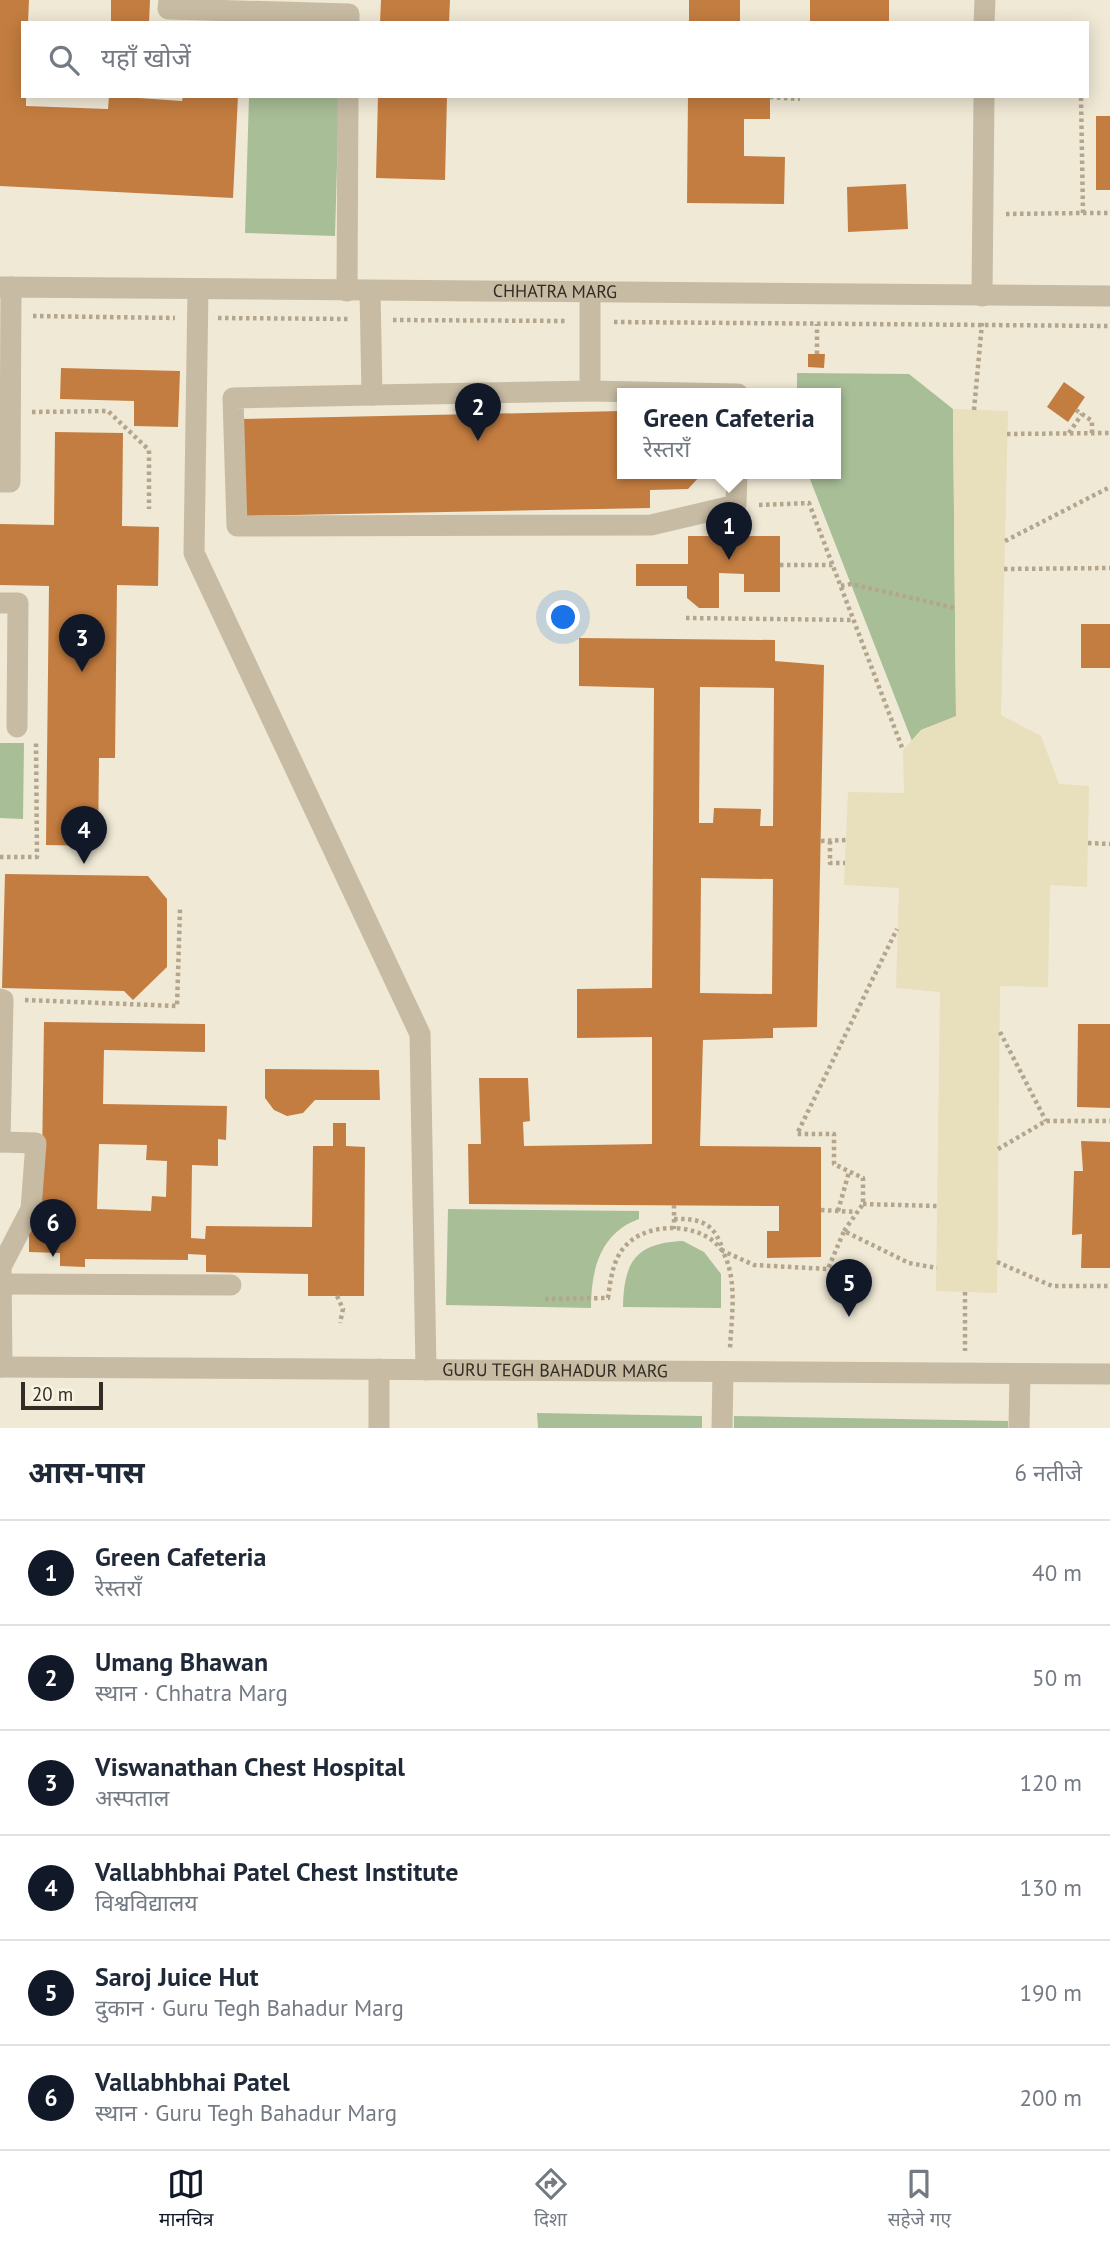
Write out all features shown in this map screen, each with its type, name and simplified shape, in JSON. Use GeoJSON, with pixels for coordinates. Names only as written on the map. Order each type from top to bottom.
{"type":"FeatureCollection","features":[{"type":"Feature","properties":{"kind":"street"},"geometry":{"type":"LineString","coordinates":[[169,0],[169,9],[349,14],[349,21]]}},
{"type":"Feature","properties":{"kind":"street"},"geometry":{"type":"LineString","coordinates":[[985,0],[985,21]]}},
{"type":"Feature","properties":{"kind":"street"},"geometry":{"type":"LineString","coordinates":[[347,291],[348,98]]}},
{"type":"Feature","properties":{"kind":"street"},"geometry":{"type":"LineString","coordinates":[[982,296],[984,98]]}},
{"type":"Feature","properties":{"kind":"street"},"geometry":{"type":"LineString","coordinates":[[0,481],[10,482],[10,316],[6,287]]}},
{"type":"Feature","properties":{"kind":"street","name":"CHHATRA MARG"},"geometry":{"type":"LineString","coordinates":[[6,287],[1110,296]]}},
{"type":"Feature","properties":{"kind":"street"},"geometry":{"type":"LineString","coordinates":[[198,289],[194,553],[420,1034],[426,1370]]}},
{"type":"Feature","properties":{"kind":"street"},"geometry":{"type":"LineString","coordinates":[[370,291],[373,395]]}},
{"type":"Feature","properties":{"kind":"street"},"geometry":{"type":"LineString","coordinates":[[590,293],[590,391]]}},
{"type":"Feature","properties":{"kind":"street"},"geometry":{"type":"LineString","coordinates":[[617,392],[233,398],[237,526],[651,525],[736,505],[737,479]]}},
{"type":"Feature","properties":{"kind":"street"},"geometry":{"type":"LineString","coordinates":[[0,603],[18,603],[18,727]]}},
{"type":"Feature","properties":{"kind":"street"},"geometry":{"type":"LineString","coordinates":[[1,1367],[1,1267],[31,1209],[36,1143],[1,1142],[2,1000]]}},
{"type":"Feature","properties":{"kind":"street"},"geometry":{"type":"LineString","coordinates":[[1,1284],[231,1285]]}},
{"type":"Feature","properties":{"kind":"street","name":"GURU TEGH BAHADUR MARG"},"geometry":{"type":"LineString","coordinates":[[1,1367],[1110,1374]]}},
{"type":"Feature","properties":{"kind":"street"},"geometry":{"type":"LineString","coordinates":[[379,1369],[380,1428]]}},
{"type":"Feature","properties":{"kind":"street"},"geometry":{"type":"LineString","coordinates":[[722,1428],[726,1372]]}},
{"type":"Feature","properties":{"kind":"street"},"geometry":{"type":"LineString","coordinates":[[1019,1428],[1020,1374]]}},
{"type":"Feature","properties":{"kind":"path"},"geometry":{"type":"LineString","coordinates":[[785,98],[800,99]]}},
{"type":"Feature","properties":{"kind":"path"},"geometry":{"type":"LineString","coordinates":[[1081,98],[1083,213]]}},
{"type":"Feature","properties":{"kind":"path"},"geometry":{"type":"LineString","coordinates":[[984,214],[1110,213]]}},
{"type":"Feature","properties":{"kind":"path"},"geometry":{"type":"LineString","coordinates":[[817,354],[818,295]]}},
{"type":"Feature","properties":{"kind":"path"},"geometry":{"type":"LineString","coordinates":[[974,410],[982,296]]}},
{"type":"Feature","properties":{"kind":"path"},"geometry":{"type":"LineString","coordinates":[[10,316],[1110,326]]}},
{"type":"Feature","properties":{"kind":"path"},"geometry":{"type":"LineString","coordinates":[[1076,410],[1092,421],[1092,433]]}},
{"type":"Feature","properties":{"kind":"path"},"geometry":{"type":"LineString","coordinates":[[10,413],[108,411],[149,450],[149,509]]}},
{"type":"Feature","properties":{"kind":"path"},"geometry":{"type":"LineString","coordinates":[[1069,433],[1082,414]]}},
{"type":"Feature","properties":{"kind":"path"},"geometry":{"type":"LineString","coordinates":[[1007,434],[1110,433]]}},
{"type":"Feature","properties":{"kind":"path"},"geometry":{"type":"LineString","coordinates":[[1005,541],[1110,487]]}},
{"type":"Feature","properties":{"kind":"path"},"geometry":{"type":"LineString","coordinates":[[736,505],[809,503],[903,750]]}},
{"type":"Feature","properties":{"kind":"path"},"geometry":{"type":"LineString","coordinates":[[780,565],[833,565]]}},
{"type":"Feature","properties":{"kind":"path"},"geometry":{"type":"LineString","coordinates":[[1004,569],[1110,568]]}},
{"type":"Feature","properties":{"kind":"path"},"geometry":{"type":"LineString","coordinates":[[841,586],[851,584],[955,608]]}},
{"type":"Feature","properties":{"kind":"path"},"geometry":{"type":"LineString","coordinates":[[686,618],[854,620]]}},
{"type":"Feature","properties":{"kind":"path"},"geometry":{"type":"LineString","coordinates":[[0,857],[37,857],[36,727],[18,727]]}},
{"type":"Feature","properties":{"kind":"path"},"geometry":{"type":"LineString","coordinates":[[821,841],[846,840]]}},
{"type":"Feature","properties":{"kind":"path"},"geometry":{"type":"LineString","coordinates":[[830,841],[830,863],[845,863]]}},
{"type":"Feature","properties":{"kind":"path"},"geometry":{"type":"LineString","coordinates":[[1088,843],[1110,844]]}},
{"type":"Feature","properties":{"kind":"path"},"geometry":{"type":"LineString","coordinates":[[2,1000],[177,1006],[180,909]]}},
{"type":"Feature","properties":{"kind":"path"},"geometry":{"type":"LineString","coordinates":[[545,1299],[608,1298],[612,1266],[631,1240],[660,1228],[698,1231],[723,1251],[754,1265],[828,1269],[844,1231],[863,1204],[863,1178],[834,1164],[834,1134],[797,1133],[897,929]]}},
{"type":"Feature","properties":{"kind":"path"},"geometry":{"type":"LineString","coordinates":[[1000,1032],[1046,1121]]}},
{"type":"Feature","properties":{"kind":"path"},"geometry":{"type":"LineString","coordinates":[[998,1149],[1046,1121],[1110,1121]]}},
{"type":"Feature","properties":{"kind":"path"},"geometry":{"type":"LineString","coordinates":[[838,1211],[849,1172]]}},
{"type":"Feature","properties":{"kind":"path"},"geometry":{"type":"LineString","coordinates":[[863,1204],[937,1206]]}},
{"type":"Feature","properties":{"kind":"path"},"geometry":{"type":"LineString","coordinates":[[674,1205],[674,1229]]}},
{"type":"Feature","properties":{"kind":"path"},"geometry":{"type":"LineString","coordinates":[[821,1210],[857,1212]]}},
{"type":"Feature","properties":{"kind":"path"},"geometry":{"type":"LineString","coordinates":[[674,1219],[701,1221],[718,1233],[733,1281],[726,1372]]}},
{"type":"Feature","properties":{"kind":"path"},"geometry":{"type":"LineString","coordinates":[[844,1231],[909,1263],[937,1268]]}},
{"type":"Feature","properties":{"kind":"path"},"geometry":{"type":"LineString","coordinates":[[997,1262],[1052,1286],[1110,1286]]}},
{"type":"Feature","properties":{"kind":"path"},"geometry":{"type":"LineString","coordinates":[[965,1292],[966,1373]]}},
{"type":"Feature","properties":{"kind":"path"},"geometry":{"type":"LineString","coordinates":[[337,1296],[343,1309],[340,1323]]}},
{"type":"Feature","properties":{"kind":"green space"},"geometry":{"type":"Polygon","coordinates":[[[249,98],[339,98],[335,236],[245,233],[249,98]]]}},
{"type":"Feature","properties":{"kind":"green space"},"geometry":{"type":"Polygon","coordinates":[[[797,373],[909,374],[953,409],[956,717],[921,730],[912,741],[810,479],[841,479],[841,388],[797,388],[797,373]]]}},
{"type":"Feature","properties":{"kind":"green space"},"geometry":{"type":"Polygon","coordinates":[[[0,743],[24,743],[23,819],[0,818],[0,743]]]}},
{"type":"Feature","properties":{"kind":"green space"},"geometry":{"type":"Polygon","coordinates":[[[448,1209],[639,1211],[639,1219],[615,1233],[600,1254],[593,1280],[591,1308],[446,1305],[448,1209]]]}},
{"type":"Feature","properties":{"kind":"green space"},"geometry":{"type":"Polygon","coordinates":[[[683,1241],[704,1252],[721,1274],[721,1308],[623,1307],[626,1278],[636,1258],[654,1246],[683,1241]]]}},
{"type":"Feature","properties":{"kind":"green space"},"geometry":{"type":"Polygon","coordinates":[[[537,1413],[702,1416],[702,1428],[538,1428],[537,1413]]]}},
{"type":"Feature","properties":{"kind":"green space"},"geometry":{"type":"Polygon","coordinates":[[[734,1416],[1008,1421],[1008,1428],[734,1428],[734,1416]]]}},
{"type":"Feature","properties":{"kind":"shaded area"},"geometry":{"type":"Polygon","coordinates":[[[953,409],[1008,411],[1001,715],[1041,736],[1059,784],[1089,786],[1087,887],[1050,885],[1048,987],[1000,986],[997,1293],[936,1291],[940,992],[896,988],[899,888],[844,885],[848,792],[904,793],[903,750],[921,730],[956,716],[953,409]]]}},
{"type":"Feature","properties":{"kind":"building"},"geometry":{"type":"Polygon","coordinates":[[[0,0],[29,0],[28,21],[21,21],[21,98],[26,98],[26,106],[108,109],[109,98],[182,101],[183,98],[238,98],[233,198],[0,186],[0,0]]]}},
{"type":"Feature","properties":{"kind":"building"},"geometry":{"type":"Polygon","coordinates":[[[111,0],[150,0],[149,21],[111,21],[111,0]]]}},
{"type":"Feature","properties":{"kind":"building"},"geometry":{"type":"Polygon","coordinates":[[[381,0],[450,0],[449,21],[380,21],[381,0]]]}},
{"type":"Feature","properties":{"kind":"building"},"geometry":{"type":"Polygon","coordinates":[[[689,0],[740,0],[740,21],[689,21],[689,0]]]}},
{"type":"Feature","properties":{"kind":"building"},"geometry":{"type":"Polygon","coordinates":[[[810,0],[889,0],[889,21],[810,21],[810,0]]]}},
{"type":"Feature","properties":{"kind":"building"},"geometry":{"type":"Polygon","coordinates":[[[378,98],[447,98],[445,180],[376,178],[378,98]]]}},
{"type":"Feature","properties":{"kind":"building"},"geometry":{"type":"Polygon","coordinates":[[[688,98],[770,98],[770,119],[744,119],[744,156],[785,157],[784,204],[687,203],[688,98]]]}},
{"type":"Feature","properties":{"kind":"building"},"geometry":{"type":"Polygon","coordinates":[[[1096,116],[1110,116],[1110,190],[1096,190],[1096,116]]]}},
{"type":"Feature","properties":{"kind":"building"},"geometry":{"type":"Polygon","coordinates":[[[906,184],[908,229],[848,232],[847,187],[906,184]]]}},
{"type":"Feature","properties":{"kind":"building"},"geometry":{"type":"Polygon","coordinates":[[[808,354],[825,354],[824,368],[808,367],[808,354]]]}},
{"type":"Feature","properties":{"kind":"building"},"geometry":{"type":"Polygon","coordinates":[[[61,368],[180,371],[178,427],[134,426],[134,401],[60,399],[61,368]]]}},
{"type":"Feature","properties":{"kind":"building"},"geometry":{"type":"Polygon","coordinates":[[[1064,382],[1085,397],[1068,422],[1047,407],[1064,382]]]}},
{"type":"Feature","properties":{"kind":"building"},"geometry":{"type":"Polygon","coordinates":[[[617,411],[617,479],[697,479],[688,489],[650,490],[650,508],[244,516],[241,419],[617,411]]]}},
{"type":"Feature","properties":{"kind":"building"},"geometry":{"type":"Polygon","coordinates":[[[55,432],[123,433],[122,526],[159,527],[158,586],[117,585],[115,758],[99,758],[98,846],[46,845],[49,586],[0,585],[0,524],[54,525],[55,432]]]}},
{"type":"Feature","properties":{"kind":"building"},"geometry":{"type":"Polygon","coordinates":[[[688,536],[780,536],[780,592],[744,592],[744,574],[719,573],[719,608],[699,608],[687,598],[687,586],[636,586],[636,564],[688,564],[688,536]]]}},
{"type":"Feature","properties":{"kind":"building"},"geometry":{"type":"Polygon","coordinates":[[[1081,624],[1110,624],[1110,668],[1081,668],[1081,624]]]}},
{"type":"Feature","properties":{"kind":"building"},"geometry":{"type":"Polygon","coordinates":[[[579,638],[775,640],[775,661],[824,665],[817,1027],[773,1028],[773,1038],[703,1040],[700,1146],[821,1147],[821,1257],[767,1258],[767,1231],[779,1231],[779,1206],[469,1204],[468,1144],[481,1144],[479,1078],[528,1078],[530,1121],[523,1122],[524,1146],[652,1144],[652,1037],[577,1038],[577,989],[652,988],[654,688],[579,686],[579,638]],[[700,687],[699,823],[713,823],[714,808],[761,809],[760,826],[773,826],[774,688],[700,687]],[[701,878],[700,993],[772,994],[773,879],[701,878]]]}},
{"type":"Feature","properties":{"kind":"building"},"geometry":{"type":"Polygon","coordinates":[[[5,874],[148,876],[167,899],[167,967],[133,1000],[124,991],[2,988],[5,874]]]}},
{"type":"Feature","properties":{"kind":"building"},"geometry":{"type":"Polygon","coordinates":[[[44,1022],[205,1024],[205,1052],[104,1050],[103,1104],[227,1106],[226,1140],[218,1139],[218,1166],[192,1165],[191,1238],[205,1239],[206,1226],[312,1227],[313,1146],[333,1146],[333,1123],[346,1123],[346,1146],[365,1147],[364,1296],[308,1296],[308,1274],[206,1272],[206,1255],[188,1254],[188,1260],[85,1259],[85,1267],[60,1266],[60,1253],[29,1252],[29,1230],[41,1230],[44,1022]],[[99,1144],[97,1209],[151,1211],[152,1196],[166,1197],[167,1161],[146,1160],[147,1145],[99,1144]]]}},
{"type":"Feature","properties":{"kind":"building"},"geometry":{"type":"Polygon","coordinates":[[[1078,1024],[1110,1024],[1110,1108],[1077,1107],[1078,1024]]]}},
{"type":"Feature","properties":{"kind":"building"},"geometry":{"type":"Polygon","coordinates":[[[265,1069],[379,1070],[380,1100],[315,1100],[303,1113],[287,1116],[274,1110],[265,1098],[265,1069]]]}},
{"type":"Feature","properties":{"kind":"building"},"geometry":{"type":"Polygon","coordinates":[[[1081,1141],[1110,1142],[1110,1268],[1081,1268],[1082,1234],[1072,1235],[1074,1171],[1083,1171],[1081,1141]]]}},
{"type":"Feature","properties":{"kind":"place","name":"Umang Bhawan"},"geometry":{"type":"Point","coordinates":[478,441]}},
{"type":"Feature","properties":{"kind":"place","name":"Green Cafeteria"},"geometry":{"type":"Point","coordinates":[729,560]}},
{"type":"Feature","properties":{"kind":"place","name":"Viswanathan Chest Hospital"},"geometry":{"type":"Point","coordinates":[82,672]}},
{"type":"Feature","properties":{"kind":"place","name":"Vallabhbhai Patel Chest Institute"},"geometry":{"type":"Point","coordinates":[84,864]}},
{"type":"Feature","properties":{"kind":"place","name":"Vallabhbhai Patel"},"geometry":{"type":"Point","coordinates":[53,1257]}},
{"type":"Feature","properties":{"kind":"place","name":"Saroj Juice Hut"},"geometry":{"type":"Point","coordinates":[849,1317]}}]}
